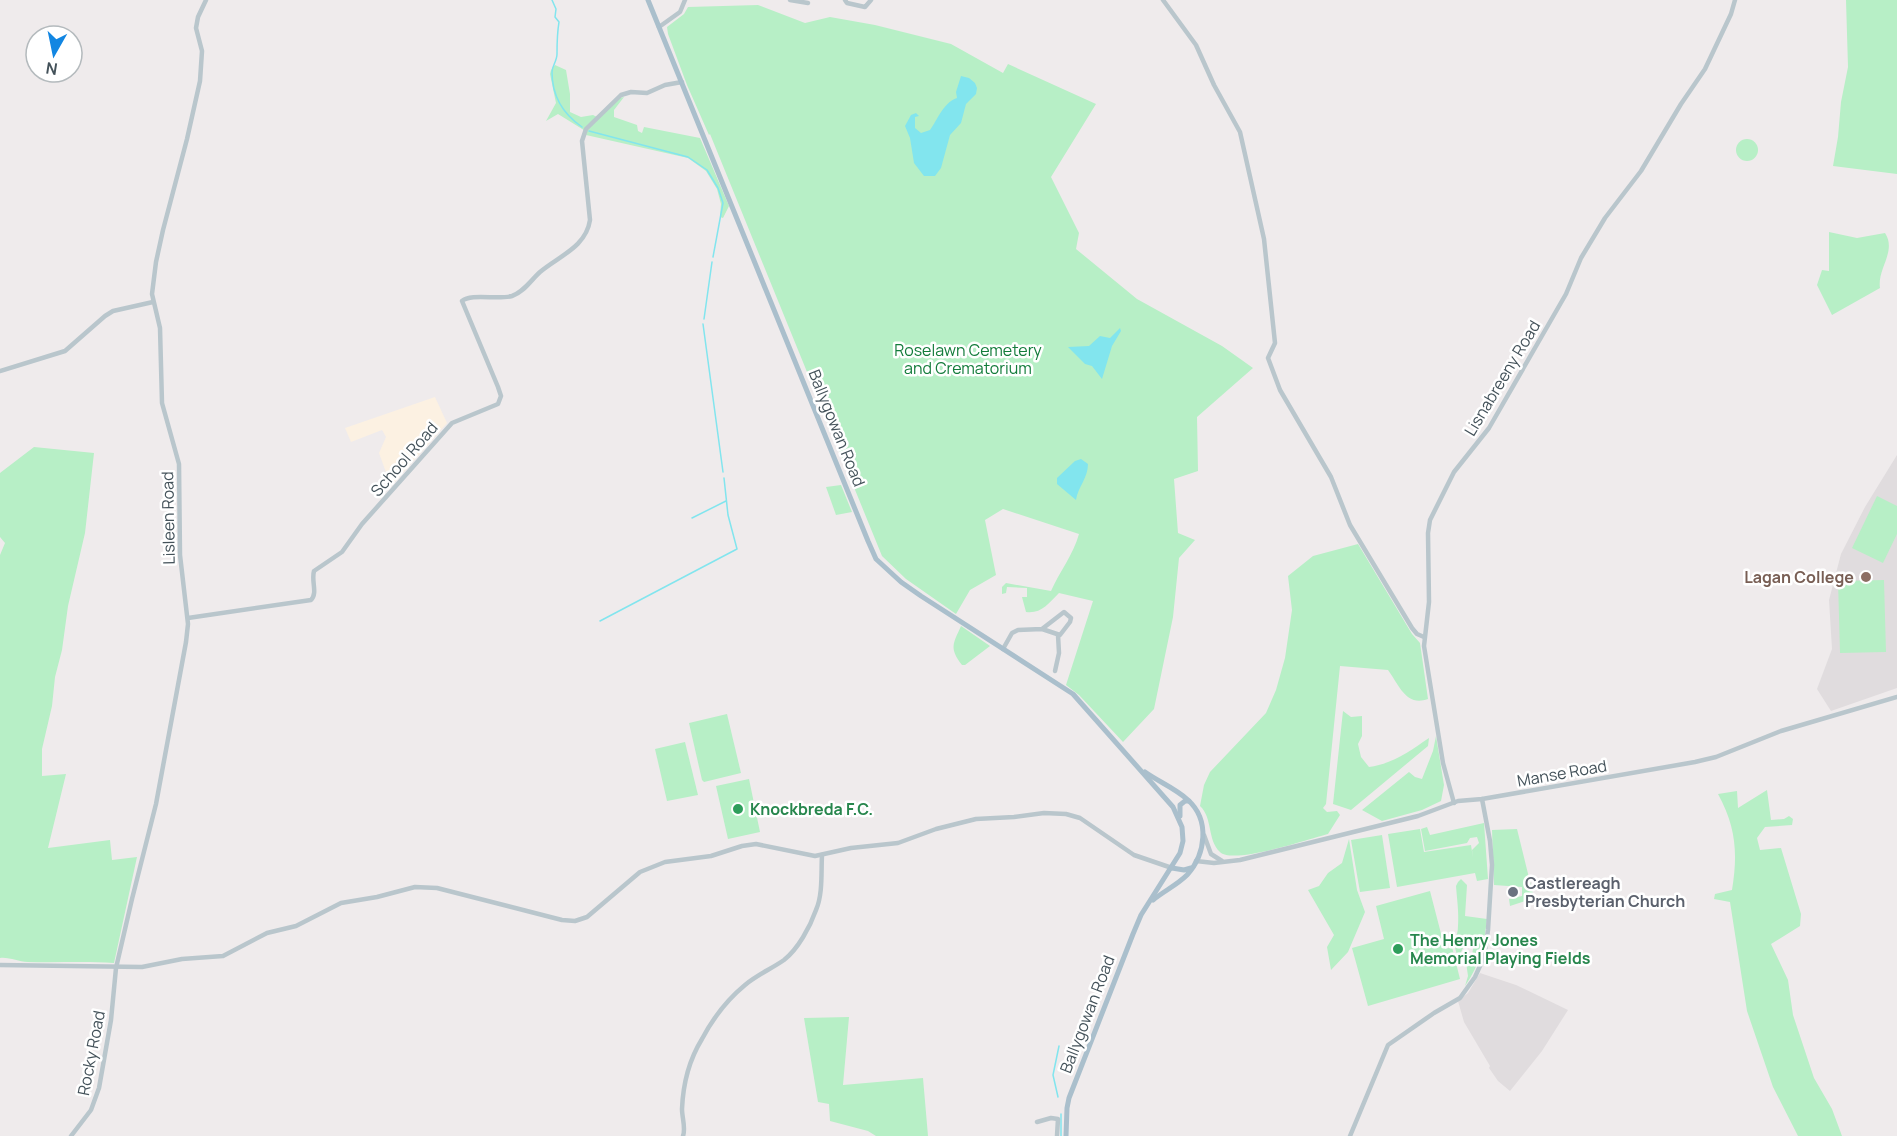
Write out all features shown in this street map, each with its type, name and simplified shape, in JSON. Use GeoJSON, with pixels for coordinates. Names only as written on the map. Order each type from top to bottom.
{"type":"FeatureCollection","features":[{"type":"Feature","properties":{"kind":"main road","name":"Ballygowan Road"},"geometry":{"type":"LineString","coordinates":[[648,0],[779,327],[806,386],[876,560],[921,596],[1073,694],[1173,807],[1181,824],[1183,841],[1180,853],[1147,906],[1133,934],[1077,1076],[1067,1108],[1066,1136]]}},
{"type":"Feature","properties":{"kind":"main road","name":"Ballygowan Road"},"geometry":{"type":"LineString","coordinates":[[1135,763],[1189,801],[1197,811],[1203,832],[1197,861],[1182,879],[1147,906]]}},
{"type":"Feature","properties":{"kind":"main road"},"geometry":{"type":"LineString","coordinates":[[1181,824],[1180,805],[1189,801]]}},
{"type":"Feature","properties":{"kind":"main road"},"geometry":{"type":"LineString","coordinates":[[1174,865],[1184,870],[1192,867]]}},
{"type":"Feature","properties":{"kind":"street","name":"Lisleen Road"},"geometry":{"type":"LineString","coordinates":[[116,968],[156,804],[184,660],[188,618],[180,555],[179,464],[162,403],[160,328],[153,302],[156,262],[200,81],[202,51],[195,28],[206,0]]}},
{"type":"Feature","properties":{"kind":"street"},"geometry":{"type":"LineString","coordinates":[[659,27],[680,12],[686,0]]}},
{"type":"Feature","properties":{"kind":"street"},"geometry":{"type":"LineString","coordinates":[[790,0],[808,3]]}},
{"type":"Feature","properties":{"kind":"street"},"geometry":{"type":"LineString","coordinates":[[845,0],[847,3],[865,7],[871,0]]}},
{"type":"Feature","properties":{"kind":"street"},"geometry":{"type":"LineString","coordinates":[[1163,0],[1196,45],[1214,85],[1240,132],[1264,239],[1275,343],[1268,358],[1273,372],[1286,400],[1331,477],[1350,525],[1412,628],[1424,637]]}},
{"type":"Feature","properties":{"kind":"street","name":"Lisnabreeny Road"},"geometry":{"type":"LineString","coordinates":[[1454,803],[1443,764],[1425,658],[1424,637],[1429,597],[1428,528],[1436,506],[1454,472],[1489,428],[1566,294],[1581,258],[1605,218],[1641,171],[1680,104],[1705,69],[1735,0]]}},
{"type":"Feature","properties":{"kind":"street","name":"School Road"},"geometry":{"type":"LineString","coordinates":[[188,618],[311,600],[315,594],[312,576],[314,571],[342,552],[362,524],[435,440],[452,423],[498,404],[501,396],[498,387],[462,301],[466,298],[501,298],[517,294],[542,270],[578,244],[589,229],[590,220],[582,141],[586,129],[621,95],[631,92],[647,93],[664,85],[682,82]]}},
{"type":"Feature","properties":{"kind":"street"},"geometry":{"type":"LineString","coordinates":[[0,371],[65,351],[95,322],[113,311],[153,302]]}},
{"type":"Feature","properties":{"kind":"street"},"geometry":{"type":"LineString","coordinates":[[1042,629],[1064,612],[1071,618],[1058,635],[1059,653],[1054,671]]}},
{"type":"Feature","properties":{"kind":"street"},"geometry":{"type":"LineString","coordinates":[[1003,649],[1012,633],[1018,630],[1042,629],[1058,635]]}},
{"type":"Feature","properties":{"kind":"street","name":"Manse Road"},"geometry":{"type":"LineString","coordinates":[[1197,861],[1229,862],[1418,816],[1454,803],[1706,760],[1780,731],[1897,697]]}},
{"type":"Feature","properties":{"kind":"street"},"geometry":{"type":"LineString","coordinates":[[1350,1136],[1388,1045],[1434,1012],[1460,998],[1475,977],[1484,957],[1490,914],[1492,865],[1482,799]]}},
{"type":"Feature","properties":{"kind":"street"},"geometry":{"type":"LineString","coordinates":[[0,966],[150,967],[182,959],[223,956],[267,933],[296,926],[341,903],[415,887],[437,888],[562,920],[575,921],[592,913],[640,872],[665,862],[700,858],[756,844],[810,856],[822,855],[850,848],[898,843],[936,829],[976,819],[1048,812],[1080,818],[1129,852],[1162,865],[1174,865]]}},
{"type":"Feature","properties":{"kind":"street"},"geometry":{"type":"LineString","coordinates":[[1203,832],[1211,854],[1218,860],[1229,862]]}},
{"type":"Feature","properties":{"kind":"street"},"geometry":{"type":"LineString","coordinates":[[683,1136],[685,1134],[682,1115],[683,1096],[687,1074],[695,1052],[707,1029],[738,991],[794,950],[817,909],[822,855]]}},
{"type":"Feature","properties":{"kind":"street","name":"Rocky Road"},"geometry":{"type":"LineString","coordinates":[[71,1136],[87,1116],[96,1099],[111,1020],[116,968]]}},
{"type":"Feature","properties":{"kind":"street"},"geometry":{"type":"LineString","coordinates":[[1037,1122],[1052,1118],[1058,1119],[1057,1136]]}},
{"type":"Feature","properties":{"kind":"shaded area"},"geometry":{"type":"Polygon","coordinates":[[[435,397],[447,423],[391,486],[379,453],[386,437],[382,430],[351,442],[345,428],[435,397]]]}},
{"type":"Feature","properties":{"kind":"shaded area","name":"Lagan College"},"geometry":{"type":"Polygon","coordinates":[[[1897,455],[1897,688],[1831,711],[1817,689],[1832,649],[1829,600],[1841,554],[1865,507],[1897,455]]]}},
{"type":"Feature","properties":{"kind":"shaded area"},"geometry":{"type":"Polygon","coordinates":[[[1480,973],[1516,985],[1568,1010],[1542,1051],[1510,1091],[1498,1081],[1489,1068],[1490,1066],[1464,1022],[1458,1001],[1468,993],[1480,973]]]}},
{"type":"Feature","properties":{"kind":"green space"},"geometry":{"type":"Polygon","coordinates":[[[1846,0],[1897,0],[1897,174],[1833,166],[1848,67],[1846,0]]]}},
{"type":"Feature","properties":{"kind":"green space","name":"Roselawn Cemetery and Crematorium"},"geometry":{"type":"Polygon","coordinates":[[[758,5],[805,23],[830,17],[875,25],[951,44],[1003,73],[1008,64],[1096,104],[1051,177],[1079,233],[1076,249],[1137,299],[1222,346],[1253,368],[1197,417],[1198,471],[1174,479],[1178,533],[1195,540],[1179,558],[1173,617],[1154,709],[1123,742],[1079,695],[1066,685],[1093,601],[1059,593],[1040,610],[1026,612],[1022,597],[1027,597],[1027,588],[1007,587],[1006,593],[1002,594],[1002,587],[1006,583],[1051,591],[1079,534],[1003,509],[985,520],[996,575],[970,590],[956,614],[906,579],[882,556],[668,34],[667,27],[684,14],[688,7],[758,5]]]}},
{"type":"Feature","properties":{"kind":"green space"},"geometry":{"type":"Polygon","coordinates":[[[555,65],[566,70],[570,112],[581,117],[593,115],[599,118],[619,98],[624,97],[614,110],[614,117],[637,125],[638,131],[642,133],[644,127],[700,138],[729,206],[723,218],[720,217],[721,204],[717,189],[706,171],[688,158],[586,135],[587,132],[558,114],[546,121],[556,103],[550,74],[555,65]]]}},
{"type":"Feature","properties":{"kind":"green space"},"geometry":{"type":"Polygon","coordinates":[[[1747,139],[1755,142],[1758,150],[1755,158],[1747,161],[1739,158],[1736,150],[1739,142],[1747,139]]]}},
{"type":"Feature","properties":{"kind":"green space"},"geometry":{"type":"Polygon","coordinates":[[[1829,232],[1857,238],[1885,233],[1889,247],[1881,274],[1880,288],[1832,315],[1817,285],[1822,270],[1829,271],[1829,232]]]}},
{"type":"Feature","properties":{"kind":"green space"},"geometry":{"type":"Polygon","coordinates":[[[34,447],[94,453],[85,533],[68,606],[52,706],[42,749],[42,776],[66,774],[48,848],[110,840],[112,860],[137,857],[114,963],[28,962],[0,958],[0,555],[5,543],[0,537],[0,473],[34,447]]]}},
{"type":"Feature","properties":{"kind":"green space"},"geometry":{"type":"Polygon","coordinates":[[[841,485],[852,512],[836,515],[826,487],[841,485]]]}},
{"type":"Feature","properties":{"kind":"green space"},"geometry":{"type":"Polygon","coordinates":[[[1877,496],[1897,506],[1897,534],[1883,563],[1852,548],[1877,496]]]}},
{"type":"Feature","properties":{"kind":"green space"},"geometry":{"type":"Polygon","coordinates":[[[1358,544],[1412,634],[1420,643],[1428,699],[1420,701],[1409,697],[1388,670],[1340,666],[1326,804],[1323,808],[1327,812],[1337,811],[1340,815],[1328,834],[1255,853],[1228,855],[1220,852],[1213,841],[1207,817],[1200,806],[1204,785],[1210,772],[1266,713],[1276,690],[1285,658],[1292,610],[1288,576],[1313,556],[1358,544]]]}},
{"type":"Feature","properties":{"kind":"green space"},"geometry":{"type":"Polygon","coordinates":[[[1884,580],[1886,652],[1840,653],[1838,581],[1884,580]]]}},
{"type":"Feature","properties":{"kind":"green space"},"geometry":{"type":"Polygon","coordinates":[[[961,626],[990,646],[965,665],[962,665],[954,650],[954,642],[961,626]]]}},
{"type":"Feature","properties":{"kind":"green space"},"geometry":{"type":"Polygon","coordinates":[[[1343,711],[1351,717],[1362,716],[1362,736],[1358,744],[1361,757],[1369,767],[1393,760],[1429,738],[1428,746],[1351,810],[1333,804],[1343,711]]]}},
{"type":"Feature","properties":{"kind":"green space"},"geometry":{"type":"Polygon","coordinates":[[[727,714],[741,773],[704,782],[689,723],[727,714]]]}},
{"type":"Feature","properties":{"kind":"green space"},"geometry":{"type":"Polygon","coordinates":[[[1436,736],[1444,785],[1441,801],[1422,810],[1382,821],[1362,810],[1409,772],[1422,779],[1436,736]]]}},
{"type":"Feature","properties":{"kind":"green space"},"geometry":{"type":"Polygon","coordinates":[[[685,742],[698,795],[667,801],[655,749],[685,742]]]}},
{"type":"Feature","properties":{"kind":"green space","name":"Knockbreda F.C."},"geometry":{"type":"Polygon","coordinates":[[[749,779],[760,832],[728,839],[716,786],[749,779]]]}},
{"type":"Feature","properties":{"kind":"green space"},"geometry":{"type":"Polygon","coordinates":[[[1767,790],[1771,820],[1784,819],[1789,816],[1793,819],[1792,825],[1765,827],[1757,838],[1760,850],[1781,848],[1801,914],[1800,926],[1771,944],[1788,980],[1793,1015],[1814,1078],[1832,1109],[1842,1136],[1798,1136],[1773,1087],[1747,1011],[1730,902],[1714,899],[1715,894],[1732,890],[1735,864],[1732,829],[1718,794],[1737,791],[1738,808],[1767,790]]]}},
{"type":"Feature","properties":{"kind":"green space"},"geometry":{"type":"Polygon","coordinates":[[[1484,823],[1488,879],[1477,881],[1475,873],[1397,887],[1388,834],[1420,829],[1424,852],[1471,845],[1473,858],[1472,850],[1479,843],[1477,837],[1470,838],[1467,843],[1425,851],[1421,829],[1427,827],[1430,835],[1484,823]]]}},
{"type":"Feature","properties":{"kind":"green space"},"geometry":{"type":"Polygon","coordinates":[[[1517,829],[1534,898],[1510,906],[1509,899],[1522,896],[1522,887],[1494,885],[1492,830],[1517,829]]]}},
{"type":"Feature","properties":{"kind":"green space"},"geometry":{"type":"Polygon","coordinates":[[[1382,835],[1390,888],[1360,892],[1351,840],[1382,835]]]}},
{"type":"Feature","properties":{"kind":"green space"},"geometry":{"type":"Polygon","coordinates":[[[1349,839],[1357,890],[1365,912],[1348,952],[1331,970],[1327,947],[1334,935],[1308,890],[1319,886],[1328,873],[1342,863],[1349,839]]]}},
{"type":"Feature","properties":{"kind":"green space"},"geometry":{"type":"Polygon","coordinates":[[[1461,879],[1467,885],[1465,916],[1487,919],[1481,954],[1465,986],[1468,976],[1466,962],[1472,955],[1474,943],[1465,944],[1460,954],[1457,954],[1455,947],[1458,930],[1456,886],[1461,879]]]}},
{"type":"Feature","properties":{"kind":"green space","name":"The Henry Jones Memorial Playing Fields"},"geometry":{"type":"Polygon","coordinates":[[[1430,891],[1445,949],[1452,947],[1460,979],[1368,1006],[1352,948],[1384,939],[1376,906],[1430,891]]]}},
{"type":"Feature","properties":{"kind":"green space"},"geometry":{"type":"Polygon","coordinates":[[[849,1017],[843,1085],[923,1078],[928,1136],[876,1136],[868,1131],[830,1121],[829,1104],[818,1102],[804,1018],[849,1017]]]}},
{"type":"Feature","properties":{"kind":"water"},"geometry":{"type":"Polygon","coordinates":[[[961,76],[975,83],[976,94],[966,104],[961,123],[950,135],[941,168],[935,176],[924,176],[914,163],[910,138],[905,126],[911,115],[916,113],[919,116],[915,117],[915,128],[921,133],[930,130],[944,107],[957,98],[956,92],[961,76]]]}},
{"type":"Feature","properties":{"kind":"water"},"geometry":{"type":"Polygon","coordinates":[[[1120,328],[1121,331],[1112,346],[1102,379],[1092,366],[1085,364],[1068,347],[1089,346],[1100,336],[1110,338],[1120,328]]]}},
{"type":"Feature","properties":{"kind":"water"},"geometry":{"type":"Polygon","coordinates":[[[1081,459],[1088,464],[1088,469],[1076,500],[1057,484],[1057,478],[1075,461],[1081,459]]]}},
{"type":"Feature","properties":{"kind":"waterway"},"geometry":{"type":"LineString","coordinates":[[552,0],[556,9],[555,17],[559,22],[557,57],[552,72],[554,89],[564,110],[582,127]]}},
{"type":"Feature","properties":{"kind":"waterway"},"geometry":{"type":"LineString","coordinates":[[589,131],[688,157],[707,170],[718,188],[723,203],[713,257]]}},
{"type":"Feature","properties":{"kind":"waterway"},"geometry":{"type":"LineString","coordinates":[[704,319],[712,262]]}},
{"type":"Feature","properties":{"kind":"waterway"},"geometry":{"type":"LineString","coordinates":[[703,324],[723,472]]}},
{"type":"Feature","properties":{"kind":"waterway"},"geometry":{"type":"LineString","coordinates":[[600,621],[737,549],[728,515],[724,478]]}},
{"type":"Feature","properties":{"kind":"waterway"},"geometry":{"type":"LineString","coordinates":[[692,518],[726,501]]}},
{"type":"Feature","properties":{"kind":"waterway"},"geometry":{"type":"LineString","coordinates":[[1058,1097],[1053,1075],[1059,1046]]}},
{"type":"Feature","properties":{"kind":"waterway"},"geometry":{"type":"LineString","coordinates":[[1061,1114],[1061,1136]]}},
{"type":"Feature","properties":{"kind":"place","name":"Lagan College"},"geometry":{"type":"Point","coordinates":[1866,577]}},
{"type":"Feature","properties":{"kind":"place","name":"Knockbreda F.C."},"geometry":{"type":"Point","coordinates":[738,809]}},
{"type":"Feature","properties":{"kind":"place","name":"Castlereagh Presbyterian Church"},"geometry":{"type":"Point","coordinates":[1513,892]}},
{"type":"Feature","properties":{"kind":"place","name":"The Henry Jones Memorial Playing Fields"},"geometry":{"type":"Point","coordinates":[1398,949]}}]}
